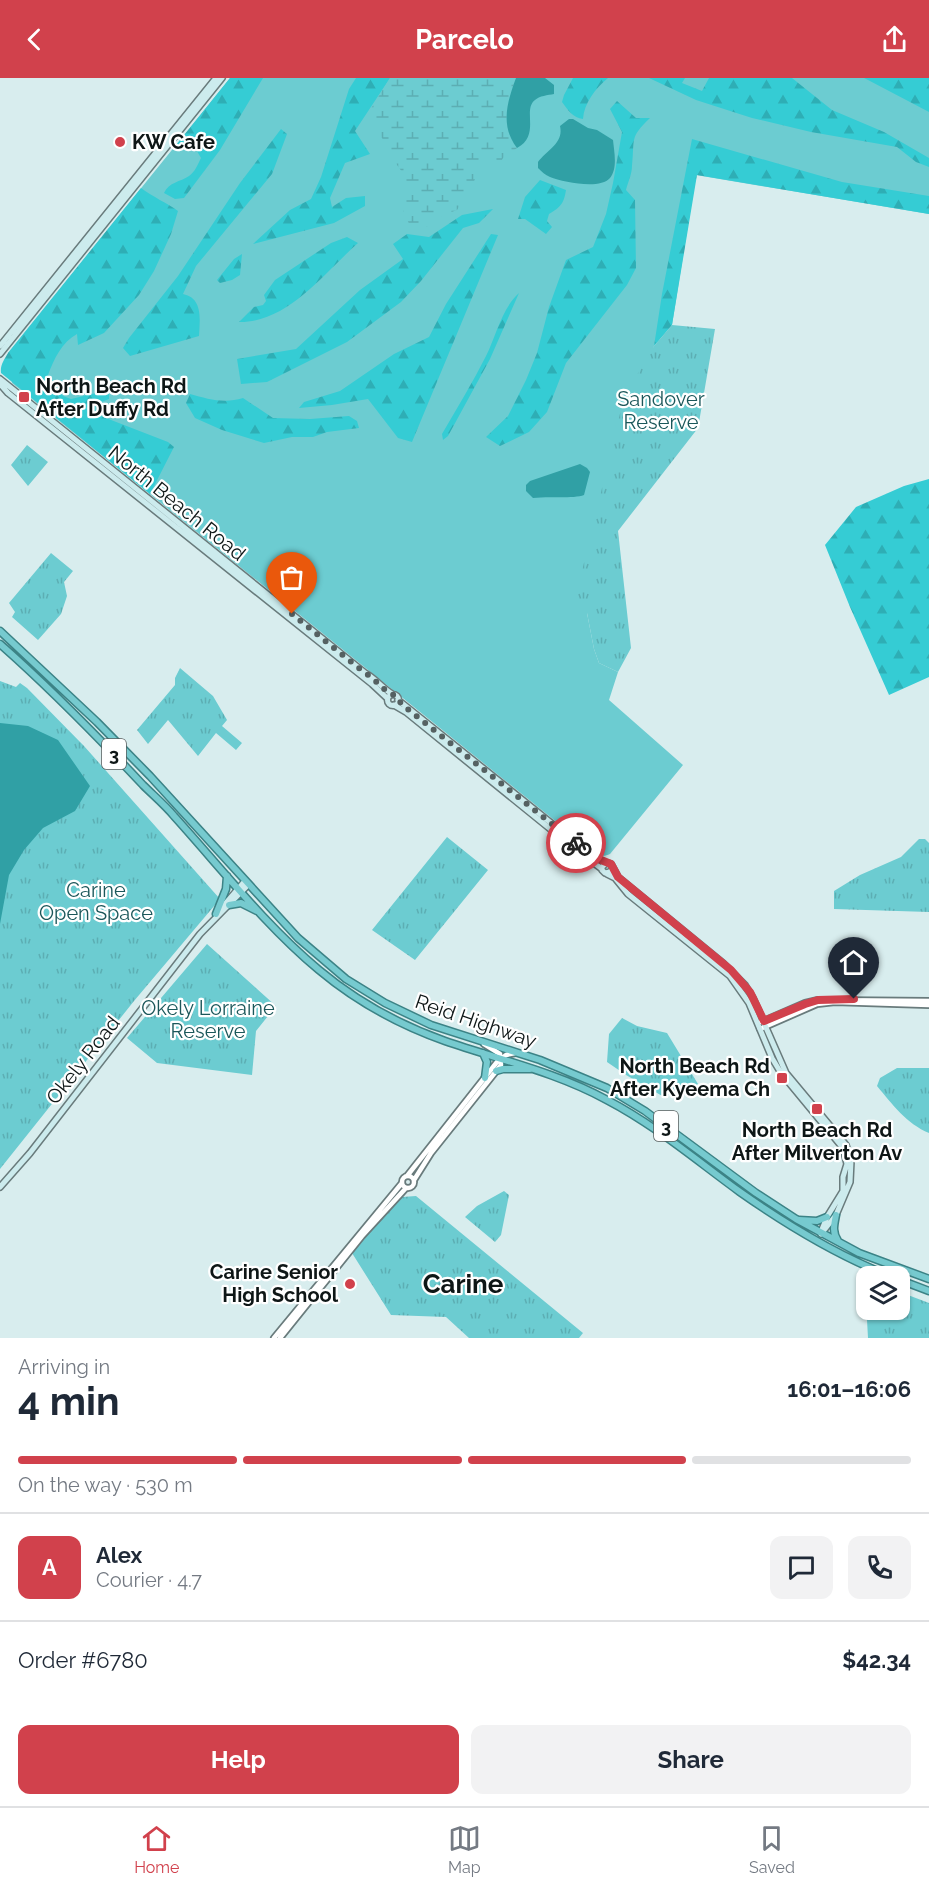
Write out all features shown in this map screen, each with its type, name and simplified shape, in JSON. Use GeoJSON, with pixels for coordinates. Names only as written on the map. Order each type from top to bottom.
{"type":"FeatureCollection","features":[{"type":"Feature","properties":{"kind":"highway","name":"Reid Highway"},"geometry":{"type":"LineString","coordinates":[[0,630],[150,776],[305,945],[334,970],[374,998],[439,1029],[569,1071],[645,1111],[756,1193],[820,1234],[859,1253],[929,1279]]}},
{"type":"Feature","properties":{"kind":"highway","name":"Reid Highway"},"geometry":{"type":"LineString","coordinates":[[0,644],[96,735],[303,956],[353,996],[406,1025],[444,1041],[500,1060],[536,1069],[579,1086],[630,1113],[797,1230],[867,1266]]}},
{"type":"Feature","properties":{"kind":"highway"},"geometry":{"type":"LineString","coordinates":[[216,914],[226,889],[227,875]]}},
{"type":"Feature","properties":{"kind":"highway"},"geometry":{"type":"LineString","coordinates":[[229,905],[241,903],[261,912]]}},
{"type":"Feature","properties":{"kind":"highway"},"geometry":{"type":"LineString","coordinates":[[483,1053],[487,1062],[485,1077]]}},
{"type":"Feature","properties":{"kind":"highway"},"geometry":{"type":"LineString","coordinates":[[496,1071],[536,1069]]}},
{"type":"Feature","properties":{"kind":"highway"},"geometry":{"type":"LineString","coordinates":[[836,1215],[834,1234],[840,1244]]}},
{"type":"Feature","properties":{"kind":"highway"},"geometry":{"type":"LineString","coordinates":[[796,1219],[817,1221],[827,1217]]}},
{"type":"Feature","properties":{"kind":"highway"},"geometry":{"type":"LineString","coordinates":[[797,1230],[820,1234],[846,1257]]}},
{"type":"Feature","properties":{"kind":"highway"},"geometry":{"type":"LineString","coordinates":[[910,1284],[929,1291]]}},
{"type":"Feature","properties":{"kind":"main road"},"geometry":{"type":"LineString","coordinates":[[0,346],[216,78]]}},
{"type":"Feature","properties":{"kind":"main road"},"geometry":{"type":"LineString","coordinates":[[0,354],[222,78]]}},
{"type":"Feature","properties":{"kind":"main road","name":"North Beach Road"},"geometry":{"type":"LineString","coordinates":[[0,379],[376,680],[389,696]]}},
{"type":"Feature","properties":{"kind":"main road","name":"North Beach Road"},"geometry":{"type":"LineString","coordinates":[[0,384],[8,393],[389,696]]}},
{"type":"Feature","properties":{"kind":"main road"},"geometry":{"type":"LineString","coordinates":[[396,703],[388,704],[389,696],[396,696],[396,703],[406,712],[575,849],[603,866],[611,864],[618,877],[731,970],[750,992],[772,1058],[781,1073],[833,1134],[846,1155],[843,1191],[827,1217],[820,1234]]}},
{"type":"Feature","properties":{"kind":"main road"},"geometry":{"type":"LineString","coordinates":[[603,866],[603,872],[615,878],[628,894],[730,976],[762,1025],[786,1073],[842,1140],[848,1151],[852,1171],[850,1182],[836,1215],[820,1234]]}},
{"type":"Feature","properties":{"kind":"main road"},"geometry":{"type":"LineString","coordinates":[[607,873],[612,869]]}},
{"type":"Feature","properties":{"kind":"main road","name":"Okely Road"},"geometry":{"type":"LineString","coordinates":[[211,922],[229,905],[246,883]]}},
{"type":"Feature","properties":{"kind":"main road","name":"Okely Road"},"geometry":{"type":"LineString","coordinates":[[0,1187],[30,1152],[216,914],[240,890]]}},
{"type":"Feature","properties":{"kind":"street"},"geometry":{"type":"LineString","coordinates":[[762,1025],[817,1004],[835,1002],[929,1003]]}},
{"type":"Feature","properties":{"kind":"street"},"geometry":{"type":"LineString","coordinates":[[280,1338],[362,1236],[406,1188],[412,1187],[431,1153],[496,1071],[500,1060],[496,1051],[482,1043]]}},
{"type":"Feature","properties":{"kind":"street"},"geometry":{"type":"LineString","coordinates":[[274,1338],[402,1183],[404,1177],[485,1077],[500,1060],[507,1055],[517,1053]]}},
{"type":"Feature","properties":{"kind":"street"},"geometry":{"type":"LineString","coordinates":[[407,1176],[411,1176],[414,1180]]}},
{"type":"Feature","properties":{"kind":"street"},"geometry":{"type":"LineString","coordinates":[[402,1183],[406,1188]]}},
{"type":"Feature","properties":{"kind":"green space"},"geometry":{"type":"Polygon","coordinates":[[[230,78],[929,78],[929,214],[696,175],[672,325],[654,346],[587,613],[599,663],[618,672],[609,700],[683,765],[606,856],[595,853],[12,383],[8,353],[230,78]]]}},
{"type":"Feature","properties":{"kind":"green space"},"geometry":{"type":"Polygon","coordinates":[[[230,78],[263,78],[220,150],[184,198],[175,199],[164,193],[166,189],[191,174],[201,158],[194,146],[183,147],[177,144],[230,78]]]}},
{"type":"Feature","properties":{"kind":"green space"},"geometry":{"type":"Polygon","coordinates":[[[356,78],[390,78],[355,131],[370,154],[345,163],[330,198],[332,207],[346,198],[365,196],[365,206],[334,223],[253,244],[290,210],[311,199],[321,177],[349,89],[356,78]]]}},
{"type":"Feature","properties":{"kind":"green space"},"geometry":{"type":"Polygon","coordinates":[[[390,78],[516,78],[508,105],[507,123],[508,131],[517,148],[503,158],[498,167],[490,154],[483,161],[471,188],[457,210],[443,215],[422,230],[410,226],[403,210],[405,176],[392,158],[369,112],[390,78]]]}},
{"type":"Feature","properties":{"kind":"green space"},"geometry":{"type":"Polygon","coordinates":[[[573,78],[608,78],[591,97],[583,119],[569,111],[562,102],[573,78]]]}},
{"type":"Feature","properties":{"kind":"green space"},"geometry":{"type":"Polygon","coordinates":[[[649,78],[685,78],[682,83],[702,91],[709,78],[792,78],[832,110],[884,132],[929,158],[929,167],[916,162],[897,147],[811,132],[752,118],[696,100],[649,78]]]}},
{"type":"Feature","properties":{"kind":"green space"},"geometry":{"type":"Polygon","coordinates":[[[864,78],[929,78],[929,112],[868,80],[864,78]]]}},
{"type":"Feature","properties":{"kind":"green space"},"geometry":{"type":"Polygon","coordinates":[[[617,101],[636,118],[650,118],[634,139],[631,172],[626,190],[635,200],[636,268],[627,285],[566,363],[547,412],[529,432],[500,446],[486,437],[508,416],[526,380],[537,353],[549,307],[566,260],[593,247],[606,214],[622,132],[610,109],[617,101]]]}},
{"type":"Feature","properties":{"kind":"green space"},"geometry":{"type":"Polygon","coordinates":[[[281,129],[287,134],[272,174],[196,266],[183,294],[194,300],[199,310],[199,336],[130,356],[123,348],[129,338],[178,276],[240,183],[281,129]]]}},
{"type":"Feature","properties":{"kind":"green space"},"geometry":{"type":"Polygon","coordinates":[[[692,139],[842,182],[929,196],[929,214],[697,175],[672,325],[654,346],[692,139]]]}},
{"type":"Feature","properties":{"kind":"green space"},"geometry":{"type":"Polygon","coordinates":[[[540,180],[566,190],[561,204],[549,214],[547,221],[552,227],[546,234],[525,219],[518,219],[525,197],[540,180]]]}},
{"type":"Feature","properties":{"kind":"green space"},"geometry":{"type":"Polygon","coordinates":[[[141,188],[178,211],[171,234],[154,271],[139,295],[104,333],[78,345],[77,334],[72,337],[56,357],[48,375],[63,396],[71,399],[109,390],[109,399],[86,408],[93,413],[168,442],[174,447],[150,494],[1,373],[8,353],[141,188]]]}},
{"type":"Feature","properties":{"kind":"green space"},"geometry":{"type":"Polygon","coordinates":[[[493,209],[479,223],[463,228],[421,281],[401,302],[347,342],[267,382],[241,384],[237,359],[296,349],[360,290],[403,259],[393,244],[407,234],[429,237],[462,215],[493,209]]]}},
{"type":"Feature","properties":{"kind":"green space"},"geometry":{"type":"Polygon","coordinates":[[[491,234],[498,235],[412,442],[398,438],[368,399],[299,408],[304,402],[340,391],[394,354],[429,337],[446,304],[491,234]]]}},
{"type":"Feature","properties":{"kind":"green space"},"geometry":{"type":"Polygon","coordinates":[[[347,237],[358,243],[304,294],[274,314],[257,320],[239,322],[254,307],[263,305],[266,301],[264,295],[275,280],[331,243],[347,237]]]}},
{"type":"Feature","properties":{"kind":"green space"},"geometry":{"type":"Polygon","coordinates":[[[242,254],[240,275],[220,283],[217,280],[234,259],[242,254]]]}},
{"type":"Feature","properties":{"kind":"green space"},"geometry":{"type":"Polygon","coordinates":[[[519,293],[490,359],[448,436],[443,440],[442,434],[481,366],[508,306],[519,293]]]}},
{"type":"Feature","properties":{"kind":"green space","name":"Sandover Reserve"},"geometry":{"type":"Polygon","coordinates":[[[672,325],[715,329],[698,428],[618,531],[631,648],[618,672],[599,663],[587,613],[574,604],[624,397],[654,346],[672,325]]]}},
{"type":"Feature","properties":{"kind":"green space"},"geometry":{"type":"Polygon","coordinates":[[[190,394],[223,401],[243,398],[273,418],[310,419],[349,416],[357,421],[359,428],[264,443],[222,430],[195,418],[186,403],[190,394]]]}},
{"type":"Feature","properties":{"kind":"green space"},"geometry":{"type":"Polygon","coordinates":[[[27,445],[48,462],[28,486],[11,465],[27,445]]]}},
{"type":"Feature","properties":{"kind":"green space"},"geometry":{"type":"Polygon","coordinates":[[[929,479],[929,677],[889,695],[825,545],[856,507],[904,486],[929,479]]]}},
{"type":"Feature","properties":{"kind":"green space"},"geometry":{"type":"Polygon","coordinates":[[[51,553],[73,571],[64,582],[67,596],[61,614],[38,640],[12,617],[15,612],[9,603],[51,553]]]}},
{"type":"Feature","properties":{"kind":"green space"},"geometry":{"type":"Polygon","coordinates":[[[180,668],[213,696],[227,720],[222,726],[242,743],[236,750],[216,733],[198,756],[168,720],[148,744],[137,730],[175,685],[175,678],[180,668]]]}},
{"type":"Feature","properties":{"kind":"green space","name":"Carine Open Space"},"geometry":{"type":"Polygon","coordinates":[[[0,681],[16,687],[20,683],[27,688],[84,746],[220,899],[134,1001],[0,1169],[0,681]]]}},
{"type":"Feature","properties":{"kind":"green space"},"geometry":{"type":"Polygon","coordinates":[[[447,837],[488,870],[415,960],[372,930],[447,837]]]}},
{"type":"Feature","properties":{"kind":"green space"},"geometry":{"type":"Polygon","coordinates":[[[919,839],[925,839],[929,843],[929,912],[834,909],[834,891],[860,875],[901,857],[919,839]]]}},
{"type":"Feature","properties":{"kind":"green space","name":"Okely Lorraine Reserve"},"geometry":{"type":"Polygon","coordinates":[[[207,944],[276,1006],[256,1031],[252,1075],[157,1063],[127,1038],[207,944]]]}},
{"type":"Feature","properties":{"kind":"green space"},"geometry":{"type":"Polygon","coordinates":[[[622,1018],[637,1026],[667,1033],[698,1084],[682,1093],[680,1089],[664,1097],[607,1062],[609,1034],[622,1018]]]}},
{"type":"Feature","properties":{"kind":"green space"},"geometry":{"type":"Polygon","coordinates":[[[897,1068],[929,1068],[929,1133],[907,1119],[877,1086],[880,1078],[897,1068]]]}},
{"type":"Feature","properties":{"kind":"green space"},"geometry":{"type":"Polygon","coordinates":[[[504,1191],[509,1195],[501,1235],[495,1242],[465,1217],[477,1206],[504,1191]]]}},
{"type":"Feature","properties":{"kind":"green space"},"geometry":{"type":"Polygon","coordinates":[[[416,1196],[583,1333],[579,1338],[469,1338],[446,1317],[391,1315],[352,1253],[371,1228],[402,1197],[416,1196]]]}},
{"type":"Feature","properties":{"kind":"green space"},"geometry":{"type":"Polygon","coordinates":[[[910,1296],[929,1303],[929,1338],[868,1338],[867,1320],[910,1320],[910,1296]]]}},
{"type":"Feature","properties":{"kind":"shaded area"},"geometry":{"type":"Polygon","coordinates":[[[516,78],[545,78],[554,85],[554,94],[539,98],[531,104],[530,130],[524,143],[517,148],[508,131],[507,123],[508,105],[516,78]]]}},
{"type":"Feature","properties":{"kind":"shaded area"},"geometry":{"type":"Polygon","coordinates":[[[569,119],[597,130],[613,140],[614,169],[610,178],[605,182],[581,184],[563,181],[548,176],[538,168],[538,162],[560,137],[560,126],[569,119]]]}},
{"type":"Feature","properties":{"kind":"shaded area"},"geometry":{"type":"Polygon","coordinates":[[[580,464],[590,472],[584,495],[533,498],[526,491],[526,485],[530,481],[580,464]]]}},
{"type":"Feature","properties":{"kind":"shaded area"},"geometry":{"type":"Polygon","coordinates":[[[0,723],[28,726],[58,740],[90,786],[75,811],[43,828],[24,850],[9,875],[0,924],[0,723]]]}},
{"type":"Feature","properties":{"kind":"way so far"},"geometry":{"type":"LineString","coordinates":[[292,614],[576,843]]}},
{"type":"Feature","properties":{"kind":"place","name":"KW Cafe"},"geometry":{"type":"Point","coordinates":[120,142]}},
{"type":"Feature","properties":{"kind":"place","name":"North Beach Rd After Duffy Rd"},"geometry":{"type":"Point","coordinates":[24,397]}},
{"type":"Feature","properties":{"kind":"place","name":"North Beach Rd After Kyeema Ch"},"geometry":{"type":"Point","coordinates":[782,1078]}},
{"type":"Feature","properties":{"kind":"place","name":"North Beach Rd After Milverton Av"},"geometry":{"type":"Point","coordinates":[817,1109]}},
{"type":"Feature","properties":{"kind":"place","name":"Carine Senior High School"},"geometry":{"type":"Point","coordinates":[350,1284]}},
{"type":"Feature","properties":{"kind":"district","name":"Carine"},"geometry":{"type":"Point","coordinates":[463,1284]}},
{"type":"Feature","properties":{"kind":"route"},"geometry":{"type":"LineString","coordinates":[[576,843],[596,858],[611,864],[618,877],[731,970],[750,992],[764,1021],[818,1000],[854,999]]}}]}
